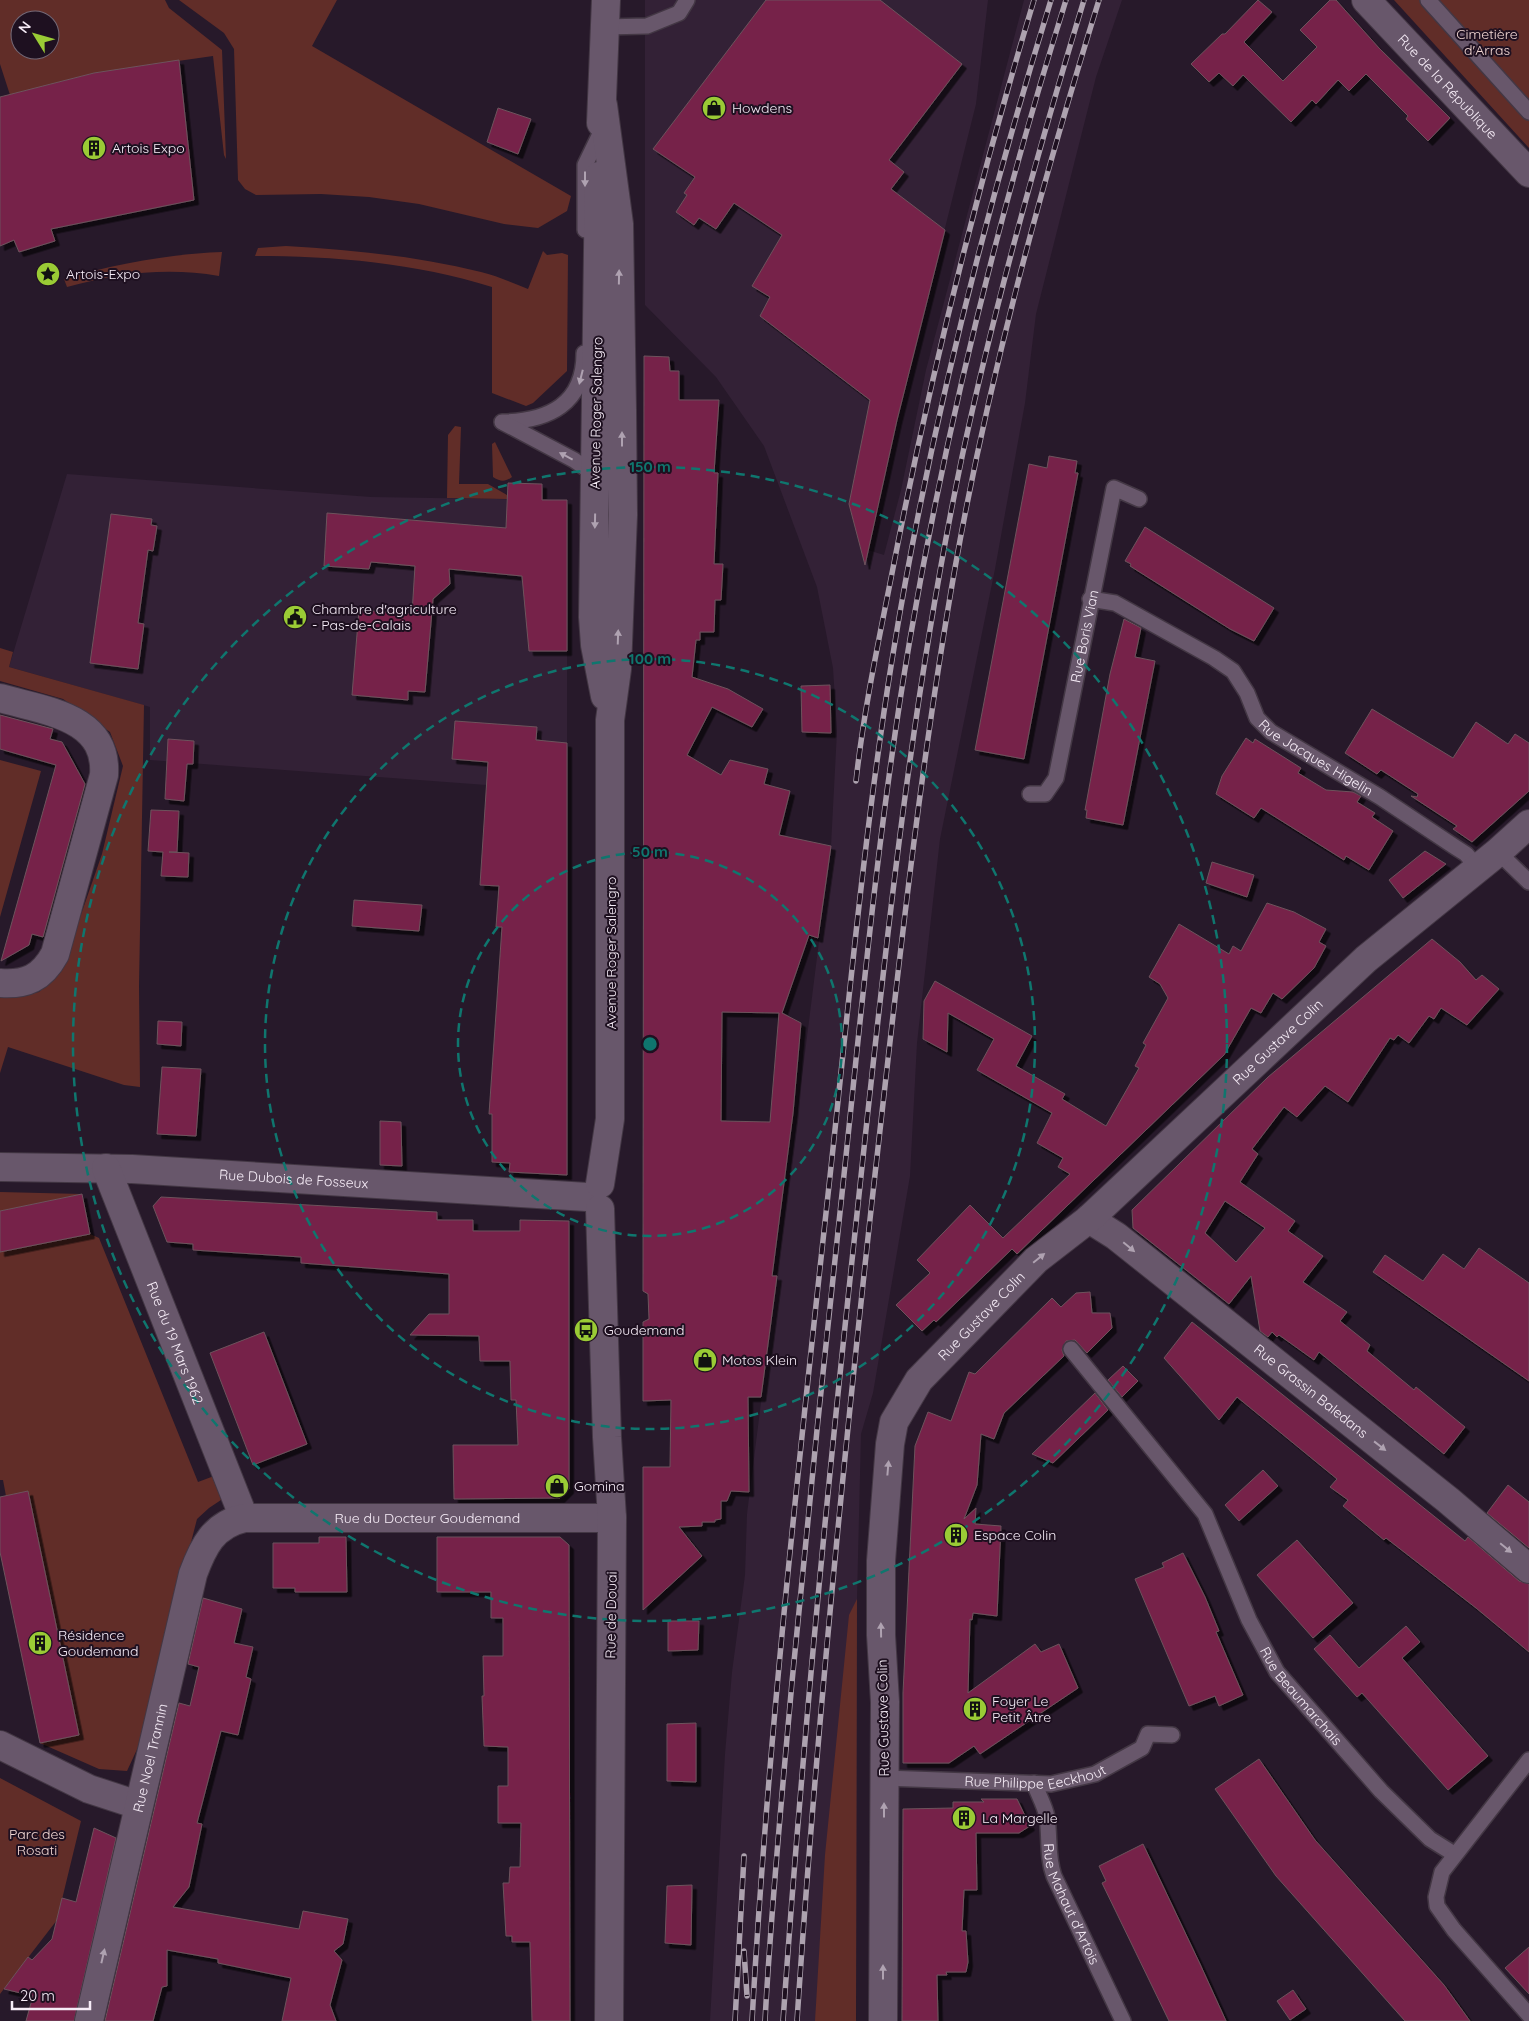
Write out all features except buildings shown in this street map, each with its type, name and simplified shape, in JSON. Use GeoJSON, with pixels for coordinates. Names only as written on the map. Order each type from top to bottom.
{"type":"FeatureCollection","features":[{"type":"Feature","properties":{"kind":"street","name":"Avenue Roger Salengro"},"geometry":{"type":"LineString","coordinates":[[606,0],[604,105],[600,134],[594,632],[610,720]]}},
{"type":"Feature","properties":{"kind":"street","name":"Rue de la République"},"geometry":{"type":"LineString","coordinates":[[1366,0],[1529,173]]}},
{"type":"Feature","properties":{"kind":"street","name":"Avenue Roger Salengro"},"geometry":{"type":"LineString","coordinates":[[596,1196],[609,1129],[610,720],[617,669],[623,515],[619,224],[604,105]]}},
{"type":"Feature","properties":{"kind":"street"},"geometry":{"type":"LineString","coordinates":[[0,698],[61,716],[84,727],[100,745],[105,764],[104,775],[55,954],[48,966],[34,979],[24,983],[0,983]]}},
{"type":"Feature","properties":{"kind":"street","name":"Rue Gustave Colin"},"geometry":{"type":"LineString","coordinates":[[883,2021],[885,1702],[881,1635],[881,1561],[890,1444],[894,1422],[918,1380],[1036,1260],[1089,1219],[1366,959],[1488,860],[1529,824]]}},
{"type":"Feature","properties":{"kind":"street","name":"Rue Dubois de Fosseux"},"geometry":{"type":"LineString","coordinates":[[0,1167],[106,1168],[596,1196]]}},
{"type":"Feature","properties":{"kind":"street","name":"Rue du 19 Mars 1962"},"geometry":{"type":"LineString","coordinates":[[106,1168],[244,1518]]}},
{"type":"Feature","properties":{"kind":"street","name":"Rue de Douai"},"geometry":{"type":"LineString","coordinates":[[596,1196],[612,1518],[609,2021]]}},
{"type":"Feature","properties":{"kind":"street","name":"Rue Grassin Baledans"},"geometry":{"type":"LineString","coordinates":[[1089,1219],[1116,1236],[1448,1500],[1529,1569]]}},
{"type":"Feature","properties":{"kind":"street","name":"Rue du Docteur Goudemand"},"geometry":{"type":"LineString","coordinates":[[244,1518],[612,1518]]}},
{"type":"Feature","properties":{"kind":"street","name":"Rue Noel Trannin"},"geometry":{"type":"LineString","coordinates":[[88,2021],[138,1805],[199,1558],[217,1529],[225,1524],[244,1518]]}},
{"type":"Feature","properties":{"kind":"street"},"geometry":{"type":"LineString","coordinates":[[0,1746],[89,1789],[138,1805]]}},
{"type":"Feature","properties":{"kind":"lane"},"geometry":{"type":"LineString","coordinates":[[605,28],[647,26],[680,14],[687,0]]}},
{"type":"Feature","properties":{"kind":"lane"},"geometry":{"type":"LineString","coordinates":[[1428,0],[1529,112]]}},
{"type":"Feature","properties":{"kind":"lane"},"geometry":{"type":"LineString","coordinates":[[600,134],[585,165],[584,364],[582,379],[578,389],[570,398],[550,413],[523,421],[502,422],[574,460],[595,475],[609,490],[623,515]]}},
{"type":"Feature","properties":{"kind":"lane","name":"Rue Boris Vian"},"geometry":{"type":"LineString","coordinates":[[1030,794],[1044,794],[1056,778],[1090,599],[1114,488],[1139,499]]}},
{"type":"Feature","properties":{"kind":"lane","name":"Rue Jacques Higelin"},"geometry":{"type":"LineString","coordinates":[[1090,599],[1115,603],[1214,658],[1233,671],[1247,693],[1257,718],[1271,732],[1380,798],[1466,854],[1488,860],[1529,882]]}},
{"type":"Feature","properties":{"kind":"lane","name":"Rue Beaumarchais"},"geometry":{"type":"LineString","coordinates":[[1071,1349],[1205,1514],[1249,1620],[1278,1672],[1381,1791],[1430,1839],[1454,1854]]}},
{"type":"Feature","properties":{"kind":"lane","name":"Rue Philippe Eeckhout"},"geometry":{"type":"LineString","coordinates":[[884,1778],[1051,1784],[1095,1774],[1142,1748],[1148,1734],[1172,1735]]}},
{"type":"Feature","properties":{"kind":"lane"},"geometry":{"type":"LineString","coordinates":[[1529,1760],[1454,1854],[1442,1872],[1437,1886],[1437,1906],[1454,1930],[1529,2015]]}},
{"type":"Feature","properties":{"kind":"lane","name":"Rue Mahaut d'Artois"},"geometry":{"type":"LineString","coordinates":[[1034,1783],[1046,1814],[1050,1850],[1049,1862],[1054,1876],[1123,2021]]}},
{"type":"Feature","properties":{"kind":"shaded area"},"geometry":{"type":"Polygon","coordinates":[[[645,0],[988,0],[976,104],[897,420],[868,550],[884,555],[901,490],[926,370],[1024,0],[1122,0],[1096,77],[1036,314],[1025,403],[995,569],[940,839],[917,1043],[910,1176],[873,1393],[861,1434],[857,1599],[856,2021],[710,2021],[725,1754],[732,1672],[745,1575],[747,1514],[831,846],[837,731],[833,668],[817,587],[764,446],[716,377],[645,305],[645,0]]]}},
{"type":"Feature","properties":{"kind":"shaded area","name":"Chambre d'agriculture - Pas-de-Calais"},"geometry":{"type":"Polygon","coordinates":[[[67,474],[371,497],[567,500],[567,791],[150,760],[150,707],[9,667],[67,474]]]}},
{"type":"Feature","properties":{"kind":"green space"},"geometry":{"type":"Polygon","coordinates":[[[0,0],[165,0],[169,8],[222,50],[226,159],[213,56],[94,73],[10,95],[0,64],[0,0]]]}},
{"type":"Feature","properties":{"kind":"green space"},"geometry":{"type":"Polygon","coordinates":[[[179,0],[337,0],[312,46],[571,196],[567,211],[538,228],[504,224],[419,204],[369,197],[321,194],[256,195],[245,189],[238,180],[234,49],[224,33],[179,0]]]}},
{"type":"Feature","properties":{"kind":"green space","name":"Cimetière d'Arras"},"geometry":{"type":"Polygon","coordinates":[[[1394,0],[1529,0],[1529,148],[1394,0]]]}},
{"type":"Feature","properties":{"kind":"green space"},"geometry":{"type":"Polygon","coordinates":[[[286,246],[360,252],[457,266],[487,274],[528,289],[543,251],[547,255],[562,253],[568,255],[567,371],[533,403],[526,406],[492,393],[492,287],[434,272],[345,259],[255,256],[258,248],[286,246]]]}},
{"type":"Feature","properties":{"kind":"green space"},"geometry":{"type":"Polygon","coordinates":[[[222,252],[219,276],[181,272],[143,273],[105,278],[67,287],[64,279],[142,261],[222,252]]]}},
{"type":"Feature","properties":{"kind":"green space"},"geometry":{"type":"Polygon","coordinates":[[[455,426],[461,427],[459,484],[488,484],[507,495],[507,499],[447,498],[448,435],[455,426]]]}},
{"type":"Feature","properties":{"kind":"green space"},"geometry":{"type":"Polygon","coordinates":[[[495,442],[512,477],[505,481],[493,477],[492,444],[495,442]]]}},
{"type":"Feature","properties":{"kind":"green space"},"geometry":{"type":"Polygon","coordinates":[[[0,648],[13,652],[9,667],[144,705],[139,986],[140,1087],[124,1085],[8,1047],[0,1073],[0,994],[24,995],[39,992],[52,979],[68,952],[102,854],[123,766],[110,732],[63,699],[0,681],[0,648]]]}},
{"type":"Feature","properties":{"kind":"green space"},"geometry":{"type":"Polygon","coordinates":[[[0,760],[41,771],[0,917],[0,760]]]}},
{"type":"Feature","properties":{"kind":"green space"},"geometry":{"type":"Polygon","coordinates":[[[0,1192],[82,1194],[0,1211],[0,1192]]]}},
{"type":"Feature","properties":{"kind":"green space"},"geometry":{"type":"Polygon","coordinates":[[[90,1234],[99,1238],[198,1482],[214,1476],[221,1500],[197,1519],[139,1745],[127,1771],[99,1769],[40,1743],[79,1735],[28,1491],[6,1496],[3,1480],[0,1480],[0,1252],[90,1234]]]}},
{"type":"Feature","properties":{"kind":"green space"},"geometry":{"type":"Polygon","coordinates":[[[857,1599],[856,2021],[815,2021],[825,1855],[849,1615],[857,1599]]]}},
{"type":"Feature","properties":{"kind":"green space","name":"Parc des Rosati"},"geometry":{"type":"Polygon","coordinates":[[[0,1778],[81,1821],[57,1920],[0,1994],[0,1778]]]}},
{"type":"Feature","properties":{"kind":"railway"},"geometry":{"type":"LineString","coordinates":[[856,781],[873,671],[908,492],[940,350],[975,209],[1034,0]]}},
{"type":"Feature","properties":{"kind":"railway"},"geometry":{"type":"LineString","coordinates":[[752,2021],[774,1721],[793,1521],[855,940],[881,730],[906,576],[940,410],[1003,163],[1051,0]]}},
{"type":"Feature","properties":{"kind":"railway"},"geometry":{"type":"LineString","coordinates":[[765,2021],[770,1936],[792,1682],[815,1452],[870,930],[898,711],[925,558],[958,397],[997,238],[1066,0]]}},
{"type":"Feature","properties":{"kind":"railway"},"geometry":{"type":"LineString","coordinates":[[783,2021],[806,1729],[834,1436],[886,947],[911,750],[943,554],[975,399],[1018,227],[1084,0]]}},
{"type":"Feature","properties":{"kind":"railway"},"geometry":{"type":"LineString","coordinates":[[797,2021],[821,1713],[850,1406],[899,963],[930,726],[955,568],[1000,353],[1037,211],[1099,0]]}},
{"type":"Feature","properties":{"kind":"railway"},"geometry":{"type":"LineString","coordinates":[[735,2021],[744,1856]]}},
{"type":"Feature","properties":{"kind":"railway"},"geometry":{"type":"LineString","coordinates":[[744,1951],[747,1996]]}},
{"type":"Feature","properties":{"kind":"place","name":"Howdens"},"geometry":{"type":"Point","coordinates":[714,108]}},
{"type":"Feature","properties":{"kind":"place","name":"Artois Expo"},"geometry":{"type":"Point","coordinates":[94,148]}},
{"type":"Feature","properties":{"kind":"place","name":"Artois-Expo"},"geometry":{"type":"Point","coordinates":[48,274]}},
{"type":"Feature","properties":{"kind":"place","name":"Chambre d'agriculture - Pas-de-Calais"},"geometry":{"type":"Point","coordinates":[295,617]}},
{"type":"Feature","properties":{"kind":"place","name":"Goudemand"},"geometry":{"type":"Point","coordinates":[586,1330]}},
{"type":"Feature","properties":{"kind":"place","name":"Motos Klein"},"geometry":{"type":"Point","coordinates":[705,1360]}},
{"type":"Feature","properties":{"kind":"place","name":"Gomina"},"geometry":{"type":"Point","coordinates":[557,1486]}},
{"type":"Feature","properties":{"kind":"place","name":"Espace Colin"},"geometry":{"type":"Point","coordinates":[956,1535]}},
{"type":"Feature","properties":{"kind":"place","name":"Résidence Goudemand"},"geometry":{"type":"Point","coordinates":[40,1643]}},
{"type":"Feature","properties":{"kind":"place","name":"Foyer Le Petit Âtre"},"geometry":{"type":"Point","coordinates":[975,1709]}},
{"type":"Feature","properties":{"kind":"place","name":"La Margelle"},"geometry":{"type":"Point","coordinates":[964,1818]}}]}
